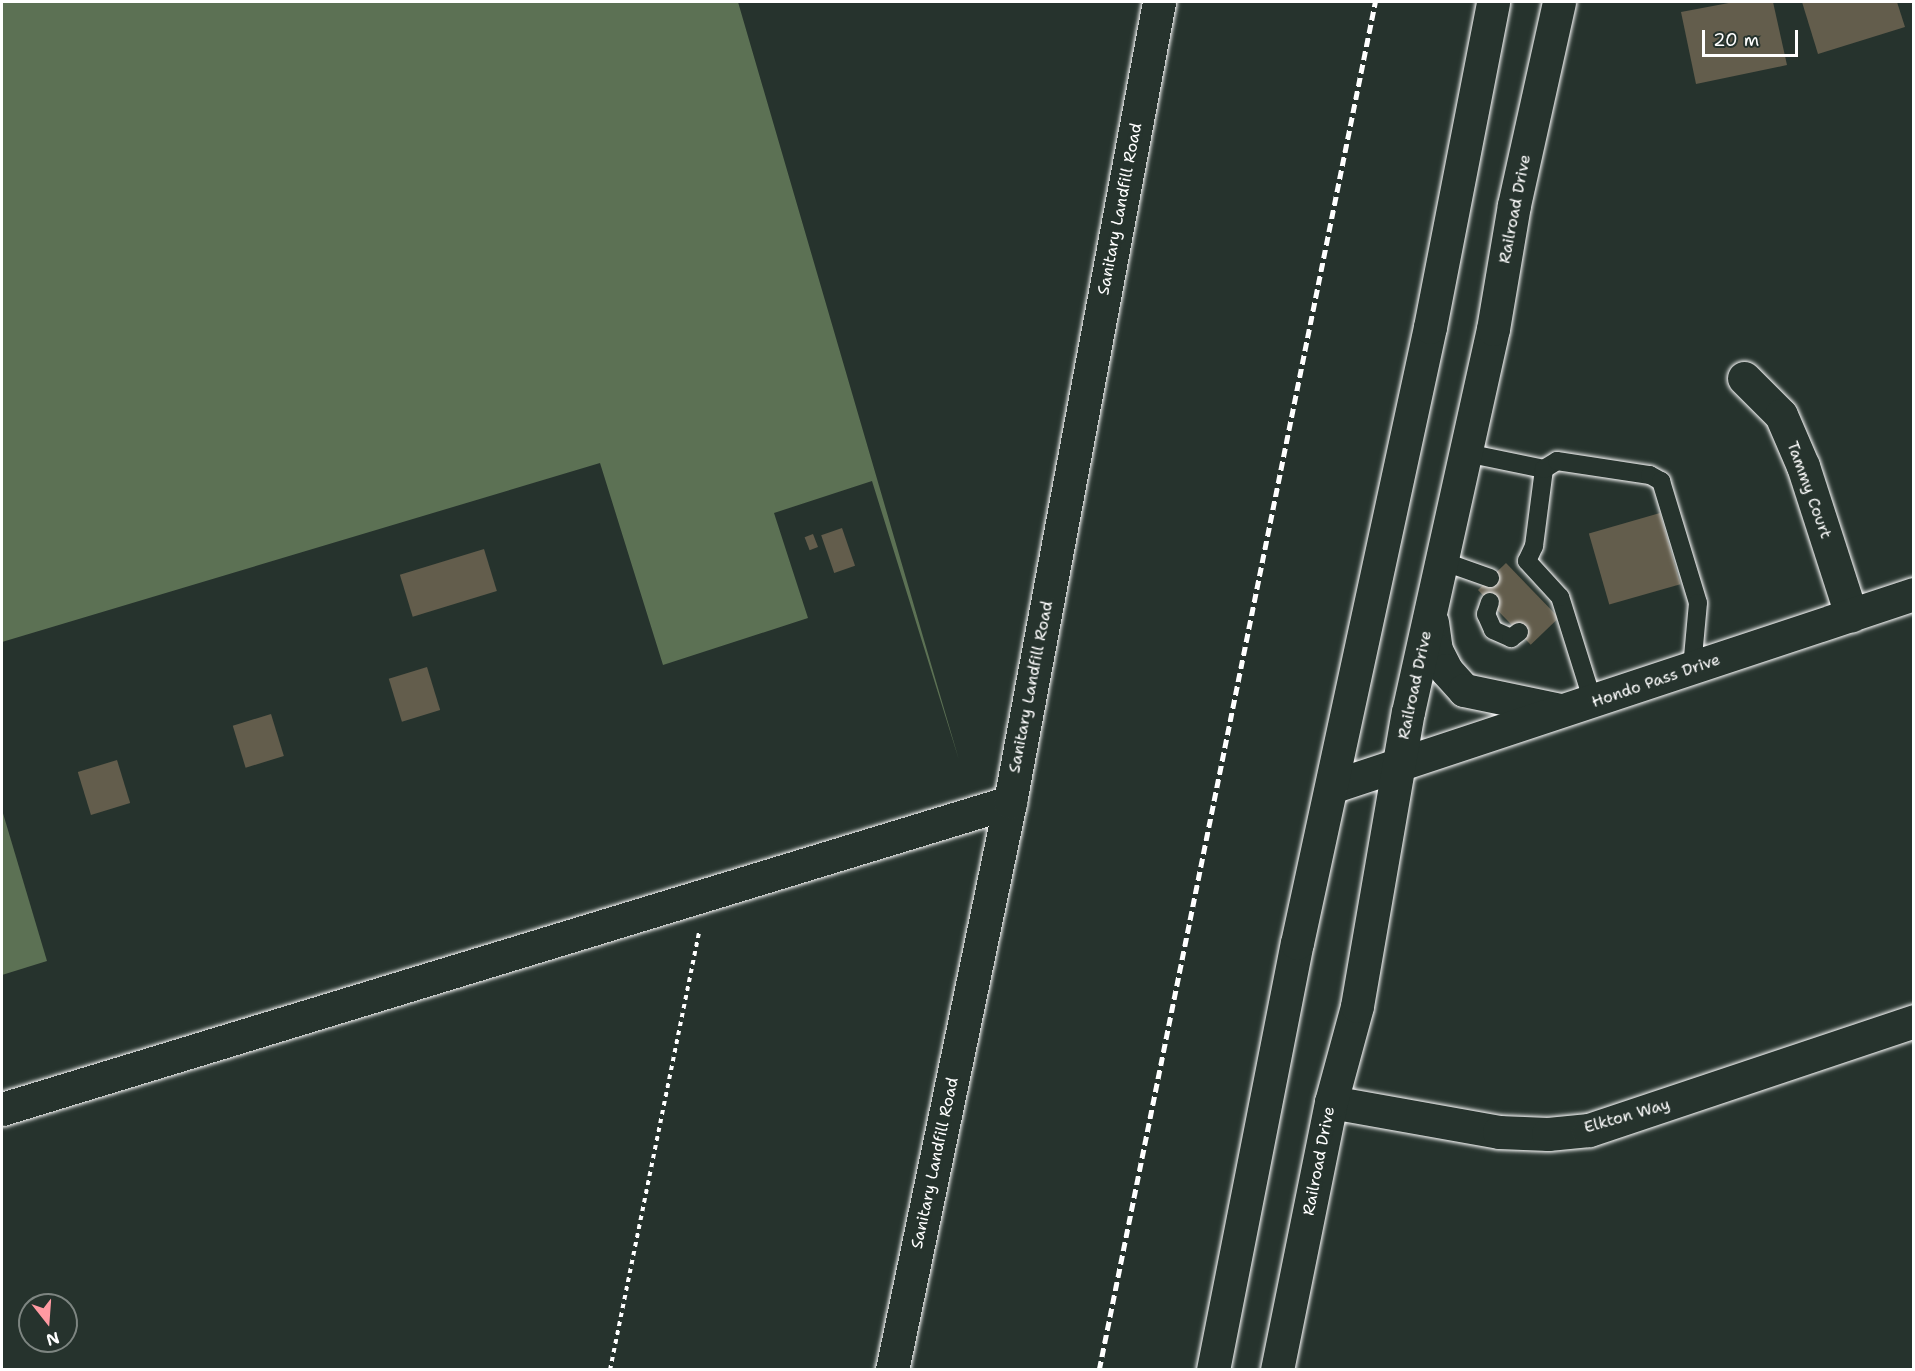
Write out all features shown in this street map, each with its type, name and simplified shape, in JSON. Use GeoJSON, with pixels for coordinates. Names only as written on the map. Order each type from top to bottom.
{"type":"FeatureCollection","features":[{"type":"Feature","properties":{"kind":"main road","name":"Sanitary Landfill Road"},"geometry":{"type":"LineString","coordinates":[[892,1370],[1010,802],[1159,2]]}},
{"type":"Feature","properties":{"kind":"main road"},"geometry":{"type":"LineString","coordinates":[[1213,1370],[1297,944],[1334,786],[1430,327],[1493,2]]}},
{"type":"Feature","properties":{"kind":"main road","name":"Railroad Drive"},"geometry":{"type":"LineString","coordinates":[[1277,1370],[1330,1102],[1357,1006],[1398,767],[1466,453],[1514,205],[1559,2]]}},
{"type":"Feature","properties":{"kind":"main road","name":"Tammy Court"},"geometry":{"type":"LineString","coordinates":[[1744,378],[1781,415],[1803,466],[1851,615]]}},
{"type":"Feature","properties":{"kind":"main road","name":"Hondo Pass Drive"},"geometry":{"type":"LineString","coordinates":[[1334,786],[1398,767],[1914,594]]}},
{"type":"Feature","properties":{"kind":"main road"},"geometry":{"type":"LineString","coordinates":[[1431,615],[1437,650],[1446,670],[1464,690],[1579,707]]}},
{"type":"Feature","properties":{"kind":"main road"},"geometry":{"type":"LineString","coordinates":[[2,1109],[1010,802]]}},
{"type":"Feature","properties":{"kind":"main road","name":"Elkton Way"},"geometry":{"type":"LineString","coordinates":[[1330,1102],[1498,1132],[1548,1134],[1589,1130],[1914,1021]]}},
{"type":"Feature","properties":{"kind":"lane"},"geometry":{"type":"LineString","coordinates":[[1466,453],[1544,469],[1557,461],[1581,462],[1650,475],[1661,481],[1698,603],[1692,668]]}},
{"type":"Feature","properties":{"kind":"lane"},"geometry":{"type":"LineString","coordinates":[[1544,469],[1534,546],[1521,567],[1554,602],[1579,707]]}},
{"type":"Feature","properties":{"kind":"lane"},"geometry":{"type":"LineString","coordinates":[[1442,561],[1491,578]]}},
{"type":"Feature","properties":{"kind":"lane"},"geometry":{"type":"LineString","coordinates":[[1490,602],[1486,614],[1498,623],[1511,638],[1519,632]]}},
{"type":"Feature","properties":{"kind":"path"},"geometry":{"type":"LineString","coordinates":[[610,1370],[706,895]]}},
{"type":"Feature","properties":{"kind":"green space"},"geometry":{"type":"Polygon","coordinates":[[[2,2],[738,2],[959,760],[872,481],[774,513],[808,618],[663,665],[600,463],[2,642],[2,2]]]}},
{"type":"Feature","properties":{"kind":"green space"},"geometry":{"type":"Polygon","coordinates":[[[2,810],[47,961],[2,975],[2,810]]]}},
{"type":"Feature","properties":{"kind":"building"},"geometry":{"type":"Polygon","coordinates":[[[1734,2],[1773,2],[1787,65],[1696,84],[1681,12],[1734,2]]]}},
{"type":"Feature","properties":{"kind":"building"},"geometry":{"type":"Polygon","coordinates":[[[1802,2],[1897,2],[1905,27],[1818,54],[1802,2]]]}},
{"type":"Feature","properties":{"kind":"building"},"geometry":{"type":"Polygon","coordinates":[[[1660,513],[1680,584],[1609,605],[1589,533],[1660,513]]]}},
{"type":"Feature","properties":{"kind":"building"},"geometry":{"type":"Polygon","coordinates":[[[842,528],[855,566],[834,573],[821,535],[842,528]]]}},
{"type":"Feature","properties":{"kind":"building"},"geometry":{"type":"Polygon","coordinates":[[[813,534],[818,547],[810,550],[805,537],[813,534]]]}},
{"type":"Feature","properties":{"kind":"building"},"geometry":{"type":"Polygon","coordinates":[[[484,549],[497,591],[413,617],[400,575],[484,549]]]}},
{"type":"Feature","properties":{"kind":"building"},"geometry":{"type":"Polygon","coordinates":[[[1506,563],[1559,618],[1531,645],[1478,590],[1506,563]]]}},
{"type":"Feature","properties":{"kind":"building"},"geometry":{"type":"Polygon","coordinates":[[[427,667],[440,710],[402,722],[389,679],[427,667]]]}},
{"type":"Feature","properties":{"kind":"building"},"geometry":{"type":"Polygon","coordinates":[[[271,714],[284,756],[246,768],[233,726],[271,714]]]}},
{"type":"Feature","properties":{"kind":"building"},"geometry":{"type":"Polygon","coordinates":[[[117,760],[130,803],[91,815],[78,772],[117,760]]]}},
{"type":"Feature","properties":{"kind":"railway"},"geometry":{"type":"LineString","coordinates":[[1099,1370],[1375,2]]}}]}
